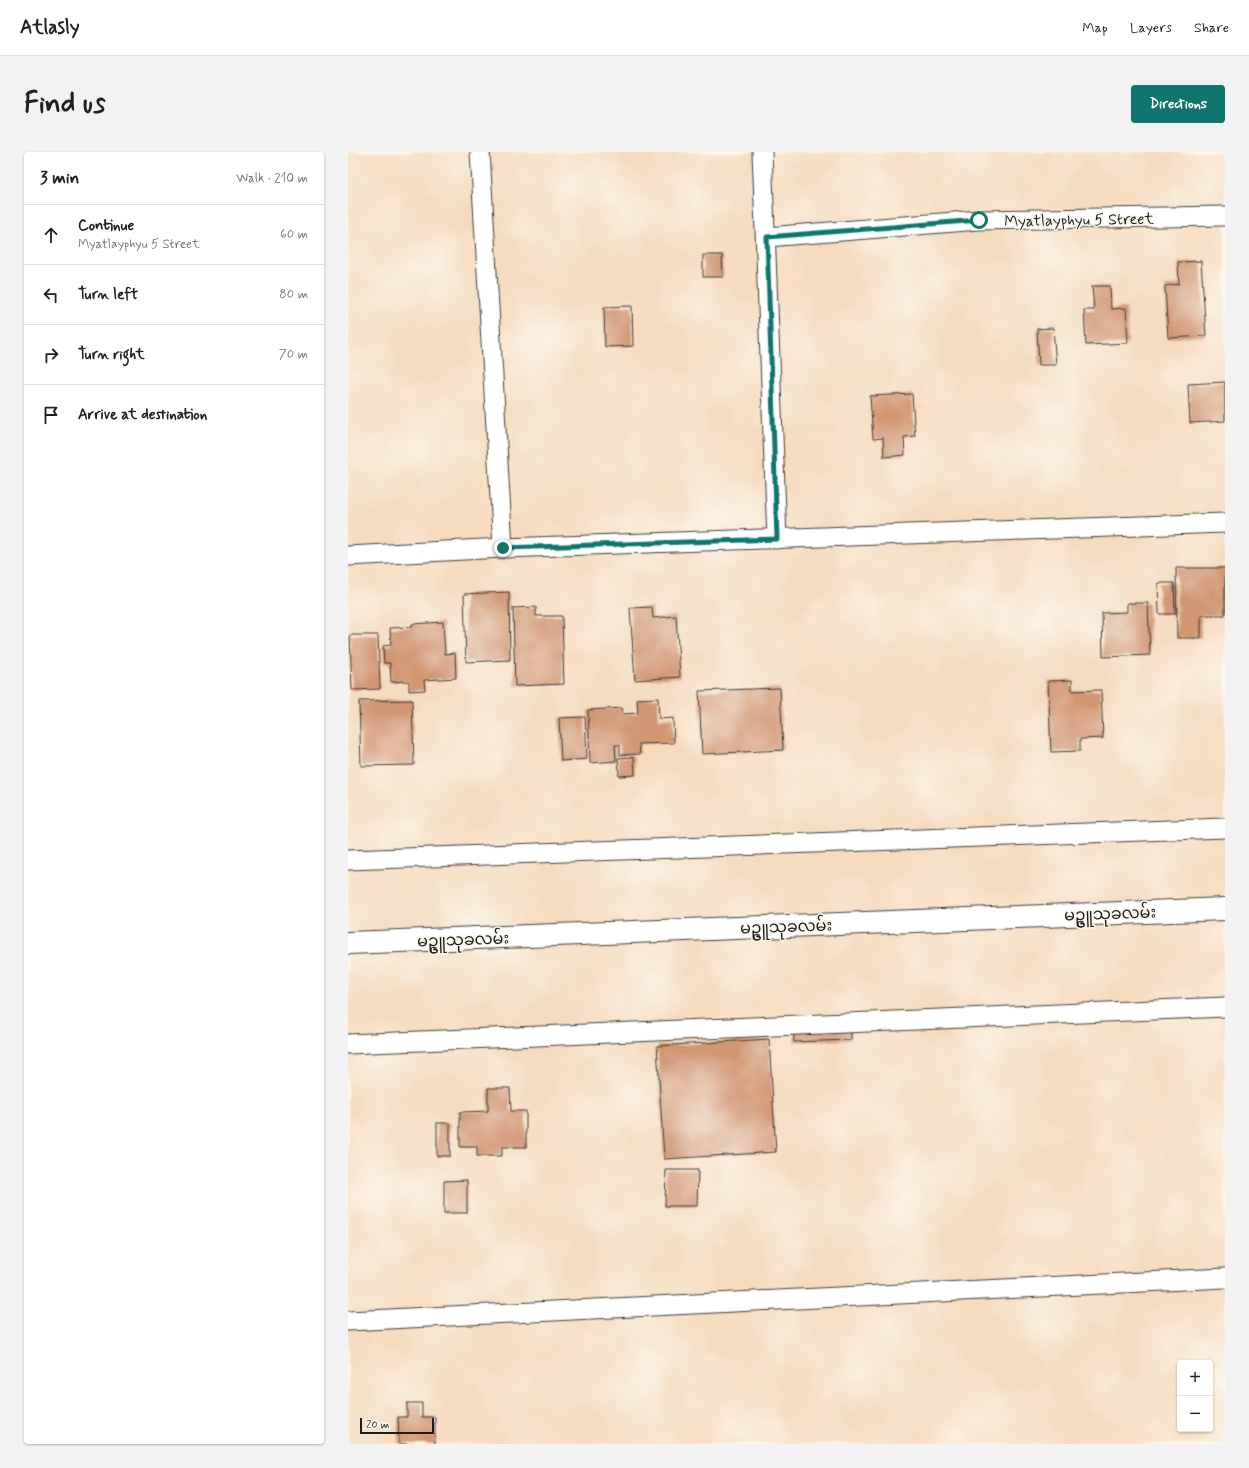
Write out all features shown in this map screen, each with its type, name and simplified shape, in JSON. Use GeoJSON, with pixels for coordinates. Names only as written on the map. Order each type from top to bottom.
{"type":"FeatureCollection","features":[{"type":"Feature","properties":{"kind":"street"},"geometry":{"type":"LineString","coordinates":[[480,152],[503,548]]}},
{"type":"Feature","properties":{"kind":"street"},"geometry":{"type":"LineString","coordinates":[[762,152],[767,237],[777,539]]}},
{"type":"Feature","properties":{"kind":"street","name":"Myatlayphyu 5 Street"},"geometry":{"type":"LineString","coordinates":[[767,237],[979,220],[1225,216]]}},
{"type":"Feature","properties":{"kind":"street"},"geometry":{"type":"LineString","coordinates":[[348,556],[503,548],[1225,523]]}},
{"type":"Feature","properties":{"kind":"street"},"geometry":{"type":"LineString","coordinates":[[348,860],[1225,828]]}},
{"type":"Feature","properties":{"kind":"street","name":"မဥ္ဇူသုခလမ်း"},"geometry":{"type":"LineString","coordinates":[[348,943],[1225,909]]}},
{"type":"Feature","properties":{"kind":"street"},"geometry":{"type":"LineString","coordinates":[[348,1044],[1225,1007]]}},
{"type":"Feature","properties":{"kind":"street"},"geometry":{"type":"LineString","coordinates":[[348,1321],[1225,1278]]}},
{"type":"Feature","properties":{"kind":"building"},"geometry":{"type":"Polygon","coordinates":[[[703,255],[722,255],[723,277],[703,277],[703,255]]]}},
{"type":"Feature","properties":{"kind":"building"},"geometry":{"type":"Polygon","coordinates":[[[1201,261],[1206,336],[1168,338],[1165,286],[1179,284],[1178,262],[1201,261]]]}},
{"type":"Feature","properties":{"kind":"building"},"geometry":{"type":"Polygon","coordinates":[[[1092,286],[1110,286],[1111,309],[1126,308],[1128,343],[1086,345],[1084,310],[1094,310],[1092,286]]]}},
{"type":"Feature","properties":{"kind":"building"},"geometry":{"type":"Polygon","coordinates":[[[632,306],[633,346],[605,347],[604,307],[632,306]]]}},
{"type":"Feature","properties":{"kind":"building"},"geometry":{"type":"Polygon","coordinates":[[[1053,328],[1056,365],[1039,365],[1037,329],[1053,328]]]}},
{"type":"Feature","properties":{"kind":"building"},"geometry":{"type":"Polygon","coordinates":[[[1225,382],[1225,421],[1190,423],[1188,384],[1225,382]]]}},
{"type":"Feature","properties":{"kind":"building"},"geometry":{"type":"Polygon","coordinates":[[[912,394],[915,436],[904,437],[905,455],[884,457],[883,438],[873,439],[870,396],[912,394]]]}},
{"type":"Feature","properties":{"kind":"building"},"geometry":{"type":"Polygon","coordinates":[[[1176,568],[1225,568],[1225,615],[1201,615],[1201,638],[1177,638],[1176,568]]]}},
{"type":"Feature","properties":{"kind":"building"},"geometry":{"type":"Polygon","coordinates":[[[1158,583],[1174,583],[1175,614],[1159,614],[1158,583]]]}},
{"type":"Feature","properties":{"kind":"building"},"geometry":{"type":"Polygon","coordinates":[[[509,592],[510,660],[466,662],[464,594],[509,592]]]}},
{"type":"Feature","properties":{"kind":"building"},"geometry":{"type":"Polygon","coordinates":[[[1127,603],[1148,603],[1150,655],[1103,657],[1102,613],[1127,612],[1127,603]]]}},
{"type":"Feature","properties":{"kind":"building"},"geometry":{"type":"Polygon","coordinates":[[[536,607],[536,616],[562,616],[564,684],[515,686],[513,608],[536,607]]]}},
{"type":"Feature","properties":{"kind":"building"},"geometry":{"type":"Polygon","coordinates":[[[652,607],[653,618],[676,616],[680,677],[635,680],[630,608],[652,607]]]}},
{"type":"Feature","properties":{"kind":"building"},"geometry":{"type":"Polygon","coordinates":[[[443,622],[445,654],[455,653],[456,678],[424,680],[425,690],[409,691],[409,681],[391,682],[390,663],[384,663],[383,646],[391,645],[390,628],[412,627],[412,624],[443,622]]]}},
{"type":"Feature","properties":{"kind":"building"},"geometry":{"type":"Polygon","coordinates":[[[350,635],[378,635],[380,689],[352,690],[350,635]]]}},
{"type":"Feature","properties":{"kind":"building"},"geometry":{"type":"Polygon","coordinates":[[[1072,680],[1072,691],[1101,690],[1103,738],[1080,739],[1080,751],[1051,752],[1048,681],[1072,680]]]}},
{"type":"Feature","properties":{"kind":"building"},"geometry":{"type":"Polygon","coordinates":[[[780,688],[783,750],[702,754],[699,691],[780,688]]]}},
{"type":"Feature","properties":{"kind":"building"},"geometry":{"type":"Polygon","coordinates":[[[658,698],[659,719],[673,718],[674,743],[639,744],[640,754],[620,755],[620,745],[615,745],[616,761],[590,763],[588,710],[622,708],[623,714],[638,713],[637,699],[658,698]]]}},
{"type":"Feature","properties":{"kind":"building"},"geometry":{"type":"Polygon","coordinates":[[[412,700],[414,765],[361,766],[359,701],[412,700]]]}},
{"type":"Feature","properties":{"kind":"building"},"geometry":{"type":"Polygon","coordinates":[[[585,717],[587,759],[561,761],[559,718],[585,717]]]}},
{"type":"Feature","properties":{"kind":"building"},"geometry":{"type":"Polygon","coordinates":[[[634,757],[635,775],[619,776],[618,758],[634,757]]]}},
{"type":"Feature","properties":{"kind":"building"},"geometry":{"type":"Polygon","coordinates":[[[851,1025],[851,1040],[794,1042],[794,1027],[851,1025]]]}},
{"type":"Feature","properties":{"kind":"building"},"geometry":{"type":"Polygon","coordinates":[[[769,1039],[776,1152],[664,1159],[657,1046],[769,1039]]]}},
{"type":"Feature","properties":{"kind":"building"},"geometry":{"type":"Polygon","coordinates":[[[488,1088],[510,1088],[511,1111],[526,1111],[526,1147],[502,1147],[502,1156],[477,1156],[477,1147],[460,1147],[460,1112],[488,1111],[488,1088]]]}},
{"type":"Feature","properties":{"kind":"building"},"geometry":{"type":"Polygon","coordinates":[[[437,1123],[450,1123],[450,1156],[437,1156],[437,1123]]]}},
{"type":"Feature","properties":{"kind":"building"},"geometry":{"type":"Polygon","coordinates":[[[666,1170],[698,1170],[697,1206],[665,1206],[666,1170]]]}},
{"type":"Feature","properties":{"kind":"building"},"geometry":{"type":"Polygon","coordinates":[[[467,1180],[467,1213],[444,1213],[444,1181],[467,1180]]]}},
{"type":"Feature","properties":{"kind":"building"},"geometry":{"type":"Polygon","coordinates":[[[407,1403],[422,1403],[422,1417],[435,1417],[435,1444],[399,1444],[398,1417],[407,1417],[407,1403]]]}},
{"type":"Feature","properties":{"kind":"route"},"geometry":{"type":"LineString","coordinates":[[503,548],[777,539],[767,237],[979,220]]}}]}
